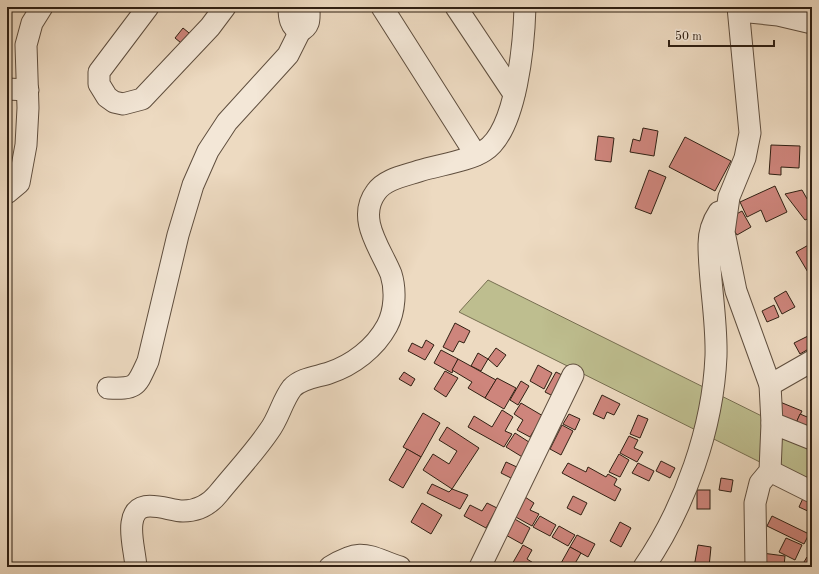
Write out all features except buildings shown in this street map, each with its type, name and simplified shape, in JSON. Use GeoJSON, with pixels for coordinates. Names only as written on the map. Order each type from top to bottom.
{"type":"FeatureCollection","features":[{"type":"Feature","properties":{"kind":"street"},"geometry":{"type":"LineString","coordinates":[[7,193],[19,183],[26,145],[28,90],[26,45],[32,23],[42,7]]}},
{"type":"Feature","properties":{"kind":"street"},"geometry":{"type":"LineString","coordinates":[[148,7],[99,72],[99,84],[107,97],[114,102],[124,104],[142,99],[210,27],[225,7]]}},
{"type":"Feature","properties":{"kind":"street"},"geometry":{"type":"LineString","coordinates":[[289,7],[289,18],[294,27],[300,31]]}},
{"type":"Feature","properties":{"kind":"street"},"geometry":{"type":"LineString","coordinates":[[108,388],[125,388],[134,386],[140,378],[148,361],[180,227],[193,185],[208,151],[227,122],[288,55],[300,31],[306,28],[309,23],[309,7]]}},
{"type":"Feature","properties":{"kind":"street"},"geometry":{"type":"LineString","coordinates":[[382,7],[476,155]]}},
{"type":"Feature","properties":{"kind":"street"},"geometry":{"type":"LineString","coordinates":[[456,7],[514,94]]}},
{"type":"Feature","properties":{"kind":"street"},"geometry":{"type":"LineString","coordinates":[[136,567],[132,523],[134,516],[140,510],[146,506],[154,505],[181,511],[198,510],[213,500],[271,430],[282,404],[294,387],[309,378],[329,373],[354,362],[376,342],[388,325],[394,309],[391,276],[375,242],[369,224],[369,202],[377,190],[387,182],[441,164],[476,155],[487,150],[498,138],[514,94],[521,65],[525,7]]}},
{"type":"Feature","properties":{"kind":"street"},"geometry":{"type":"LineString","coordinates":[[644,567],[663,535],[687,485],[704,434],[714,388],[716,327],[709,243],[714,220],[729,197],[745,158],[750,133],[738,9],[778,15],[812,23]]}},
{"type":"Feature","properties":{"kind":"street"},"geometry":{"type":"LineString","coordinates":[[7,89],[28,90]]}},
{"type":"Feature","properties":{"kind":"street"},"geometry":{"type":"LineString","coordinates":[[729,197],[724,232],[736,290],[770,385],[772,422],[770,471],[760,483],[755,503],[756,567]]}},
{"type":"Feature","properties":{"kind":"street"},"geometry":{"type":"LineString","coordinates":[[770,385],[812,361]]}},
{"type":"Feature","properties":{"kind":"street"},"geometry":{"type":"LineString","coordinates":[[480,567],[573,375]]}},
{"type":"Feature","properties":{"kind":"street"},"geometry":{"type":"LineString","coordinates":[[772,422],[812,439]]}},
{"type":"Feature","properties":{"kind":"street"},"geometry":{"type":"LineString","coordinates":[[770,471],[812,492]]}},
{"type":"Feature","properties":{"kind":"street"},"geometry":{"type":"LineString","coordinates":[[330,567],[346,557],[356,554],[400,567]]}},
{"type":"Feature","properties":{"kind":"green space"},"geometry":{"type":"Polygon","coordinates":[[[488,280],[812,441],[812,488],[459,312],[488,280]]]}}]}
